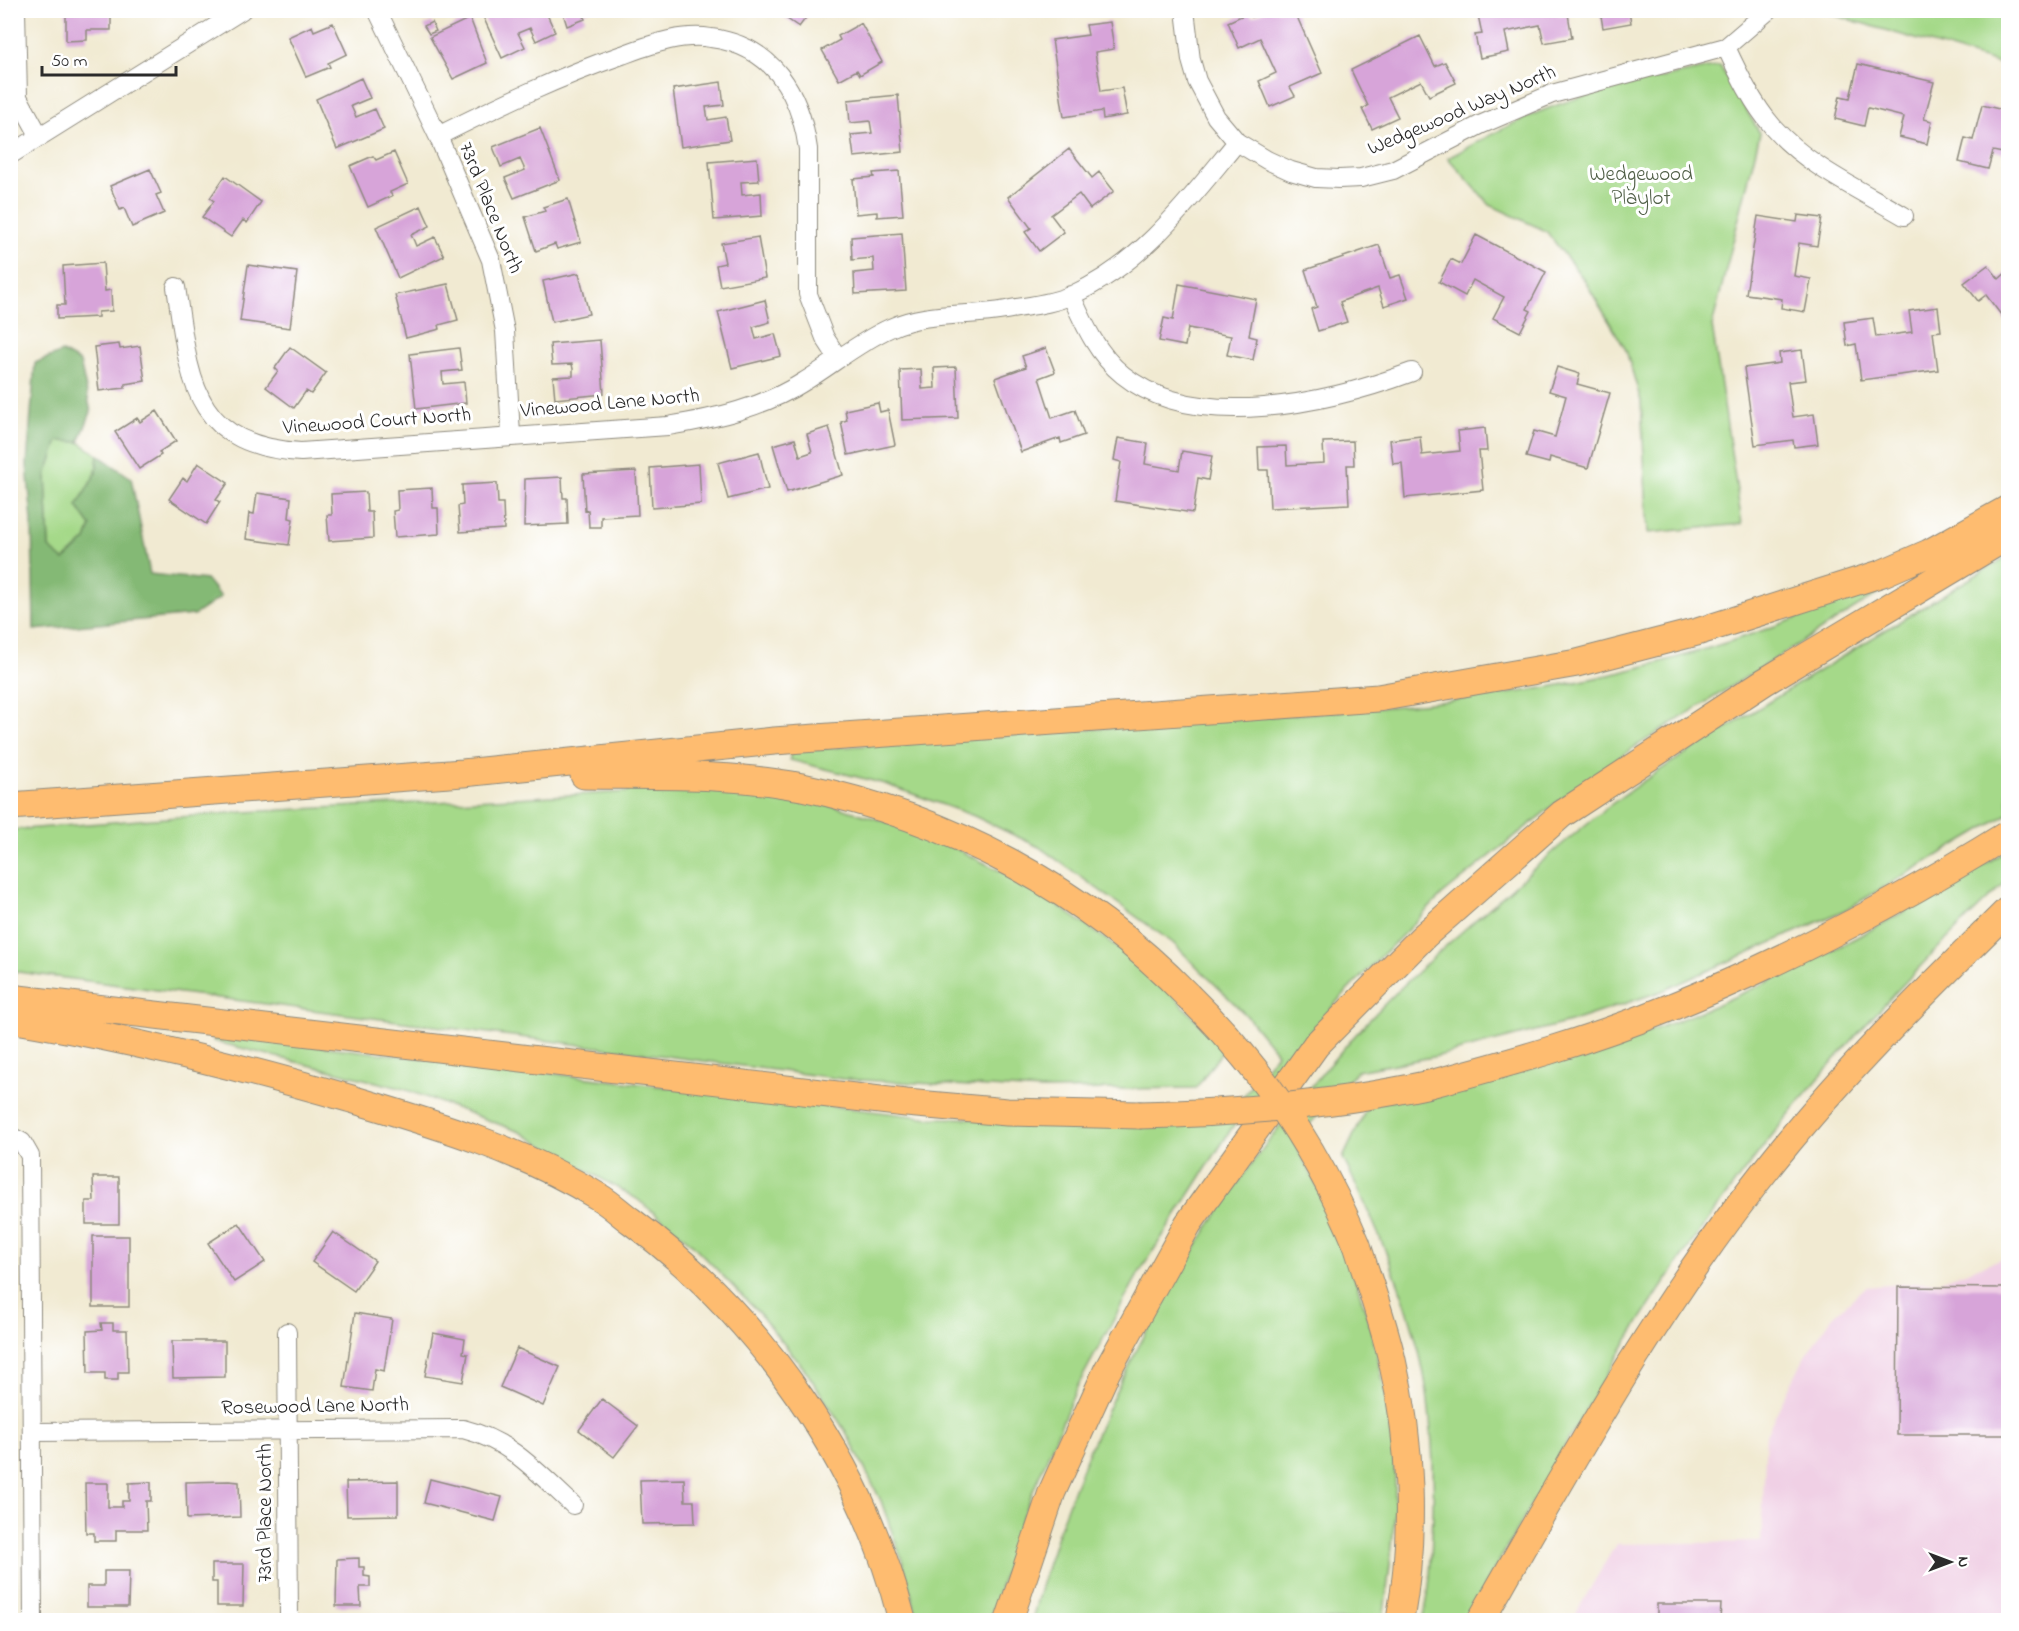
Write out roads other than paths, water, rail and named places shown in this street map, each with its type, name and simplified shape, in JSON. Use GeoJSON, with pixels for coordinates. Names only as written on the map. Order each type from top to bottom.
{"type":"FeatureCollection","features":[{"type":"Feature","properties":{"kind":"highway"},"geometry":{"type":"LineString","coordinates":[[10,806],[463,773],[774,741],[1273,708],[1378,698],[1440,689],[1577,663],[1755,614],[1883,573],[1929,553],[2008,509]]}},
{"type":"Feature","properties":{"kind":"highway"},"geometry":{"type":"LineString","coordinates":[[1009,1620],[1053,1492],[1112,1361],[1188,1224],[1316,1045],[1433,928],[1562,814],[1764,682],[2008,536]]}},
{"type":"Feature","properties":{"kind":"highway"},"geometry":{"type":"LineString","coordinates":[[463,773],[727,778],[801,787],[888,811],[975,845],[1074,900],[1155,962],[1246,1058],[1292,1120],[1342,1207],[1358,1245],[1392,1360],[1406,1443],[1408,1538],[1400,1620]]}},
{"type":"Feature","properties":{"kind":"highway"},"geometry":{"type":"LineString","coordinates":[[10,998],[906,1103],[1007,1112],[1139,1115],[1251,1112],[1387,1094],[1430,1084],[1605,1032],[1665,1010],[1766,967],[1938,877],[2008,834]]}},
{"type":"Feature","properties":{"kind":"highway"},"geometry":{"type":"LineString","coordinates":[[1481,1620],[1659,1318],[1743,1200],[1789,1141],[1856,1064],[2008,910]]}},
{"type":"Feature","properties":{"kind":"highway"},"geometry":{"type":"LineString","coordinates":[[10,1019],[182,1054],[276,1077],[418,1119],[476,1137],[521,1155],[603,1199],[686,1266],[753,1334],[780,1371],[818,1427],[865,1512],[902,1620]]}},
{"type":"Feature","properties":{"kind":"street"},"geometry":{"type":"LineString","coordinates":[[16,10],[18,97],[40,137]]}},
{"type":"Feature","properties":{"kind":"street"},"geometry":{"type":"LineString","coordinates":[[10,155],[242,10]]}},
{"type":"Feature","properties":{"kind":"street","name":"73rd Place North"},"geometry":{"type":"LineString","coordinates":[[377,10],[438,136],[492,260],[505,331],[511,435]]}},
{"type":"Feature","properties":{"kind":"street","name":"Wedgewood Way North"},"geometry":{"type":"LineString","coordinates":[[1185,10],[1191,60],[1197,81],[1216,117],[1237,142],[1266,160],[1291,171],[1316,178],[1361,178],[1393,170],[1480,125],[1552,94],[1726,47],[1769,10]]}},
{"type":"Feature","properties":{"kind":"street"},"geometry":{"type":"LineString","coordinates":[[438,136],[562,76],[659,42],[685,38],[711,38],[738,46],[761,57],[781,75],[796,100],[804,125],[808,149],[808,294],[825,338],[838,358]]}},
{"type":"Feature","properties":{"kind":"street"},"geometry":{"type":"LineString","coordinates":[[1726,47],[1750,93],[1774,128],[1827,171],[1904,216]]}},
{"type":"Feature","properties":{"kind":"street","name":"Vinewood Lane North"},"geometry":{"type":"LineString","coordinates":[[511,435],[668,426],[715,418],[760,404],[804,382],[838,358],[890,328],[932,316],[999,311],[1071,295],[1140,251],[1186,204],[1237,142]]}},
{"type":"Feature","properties":{"kind":"street","name":"Vinewood Court North"},"geometry":{"type":"LineString","coordinates":[[176,287],[188,362],[195,388],[207,410],[225,428],[248,444],[274,451],[301,452],[511,435]]}},
{"type":"Feature","properties":{"kind":"street"},"geometry":{"type":"LineString","coordinates":[[1071,295],[1095,345],[1122,374],[1168,399],[1201,407],[1237,408],[1298,402],[1364,390],[1412,372]]}},
{"type":"Feature","properties":{"kind":"street"},"geometry":{"type":"LineString","coordinates":[[10,1136],[22,1142],[27,1148],[30,1166],[33,1620]]}},
{"type":"Feature","properties":{"kind":"street","name":"73rd Place North"},"geometry":{"type":"LineString","coordinates":[[287,1332],[289,1620]]}},
{"type":"Feature","properties":{"kind":"street","name":"Rosewood Lane North"},"geometry":{"type":"LineString","coordinates":[[32,1432],[440,1428],[484,1435],[505,1445],[573,1505]]}},
{"type":"Feature","properties":{"kind":"park label","name":"Wedgewood Playlot"},"geometry":{"type":"Point","coordinates":[1641,187]}}]}
